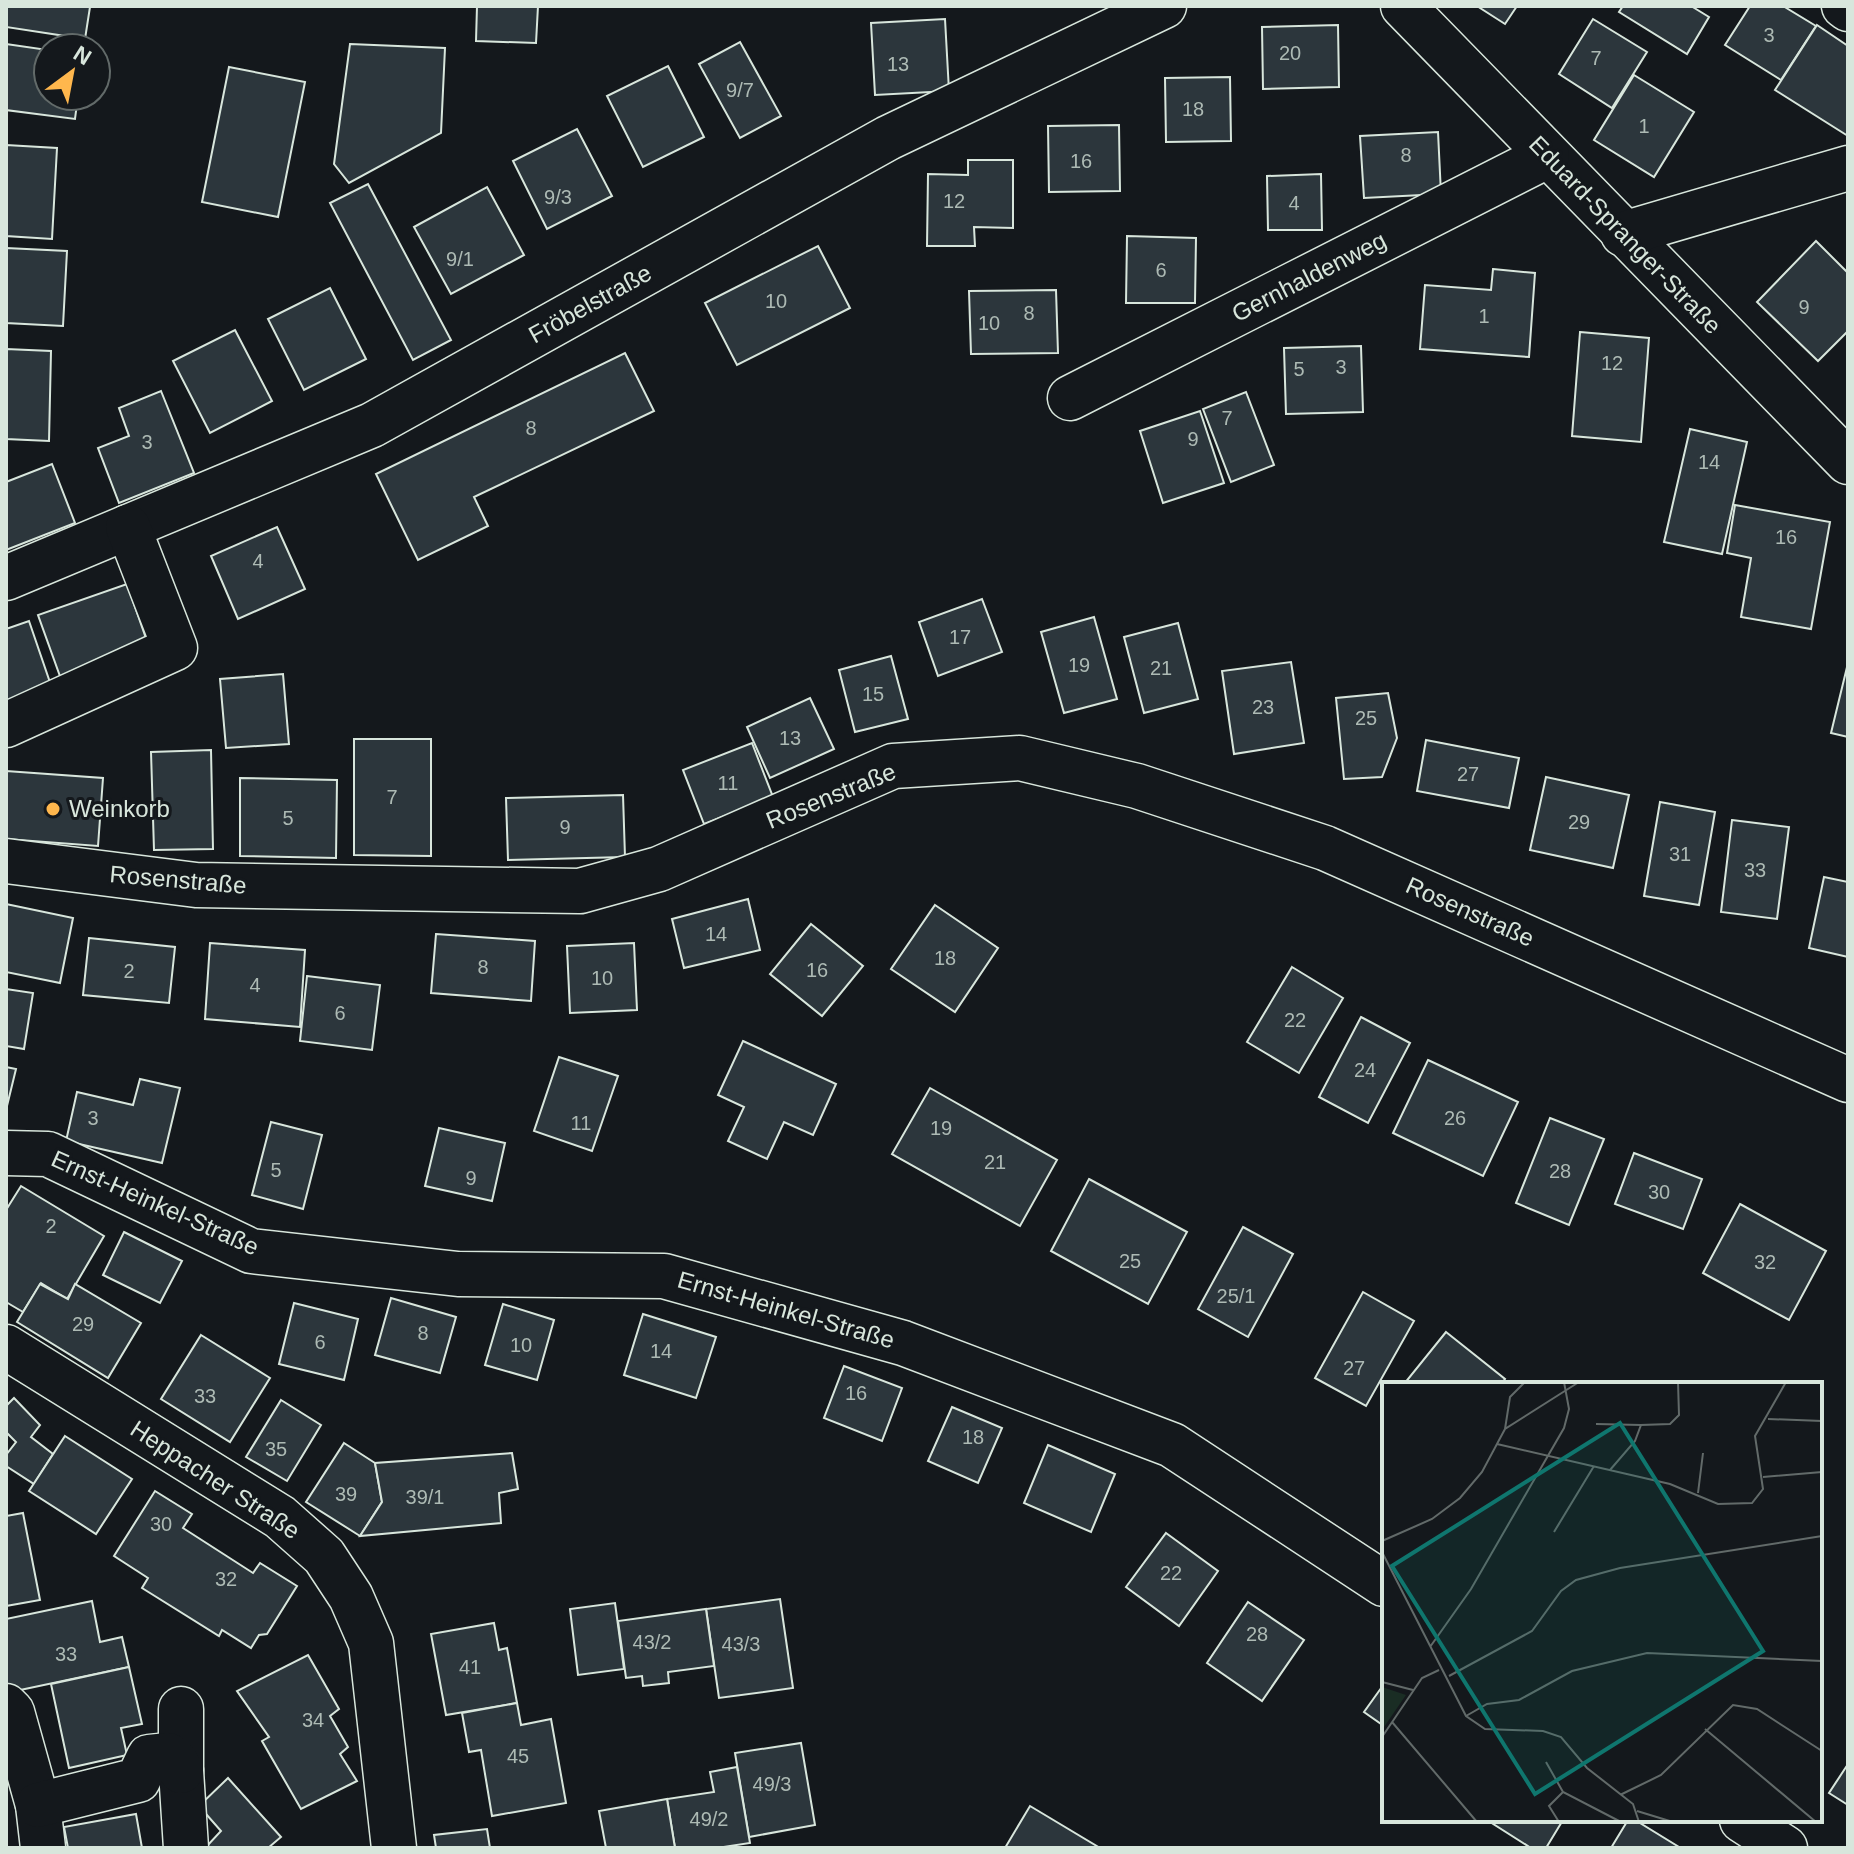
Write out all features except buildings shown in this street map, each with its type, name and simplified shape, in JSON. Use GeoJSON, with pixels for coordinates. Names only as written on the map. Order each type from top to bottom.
{"type":"FeatureCollection","features":[{"type":"Feature","properties":{"kind":"street","name":"Fröbelstraße"},"geometry":{"type":"LineString","coordinates":[[6,578],[372,425],[888,138],[1164,6]]}},
{"type":"Feature","properties":{"kind":"street","name":"Eduard-Spranger-Straße"},"geometry":{"type":"LineString","coordinates":[[1403,6],[1848,462]]}},
{"type":"Feature","properties":{"kind":"street","name":"Gernhaldenweg"},"geometry":{"type":"LineString","coordinates":[[1070,398],[1547,156]]}},
{"type":"Feature","properties":{"kind":"street"},"geometry":{"type":"LineString","coordinates":[[1623,234],[1848,168]]}},
{"type":"Feature","properties":{"kind":"street"},"geometry":{"type":"LineString","coordinates":[[6,725],[175,648],[128,527]]}},
{"type":"Feature","properties":{"kind":"street","name":"Rosenstraße"},"geometry":{"type":"LineString","coordinates":[[6,861],[196,885],[580,891],[659,869],[893,766],[1020,758],[1137,786],[1325,848],[1848,1080]]}},
{"type":"Feature","properties":{"kind":"street","name":"Ernst-Heinkel-Straße"},"geometry":{"type":"LineString","coordinates":[[6,1153],[48,1154],[251,1251],[458,1274],[664,1276],[903,1343],[1172,1445],[1382,1583]]}},
{"type":"Feature","properties":{"kind":"street","name":"Heppacher Straße"},"geometry":{"type":"LineString","coordinates":[[6,1347],[280,1517],[324,1556],[351,1597],[371,1643],[394,1848]]}},
{"type":"Feature","properties":{"kind":"street"},"geometry":{"type":"LineString","coordinates":[[6,1706],[12,1712],[38,1805],[43,1848]]}},
{"type":"Feature","properties":{"kind":"street"},"geometry":{"type":"LineString","coordinates":[[181,1709],[186,1848]]}},
{"type":"Feature","properties":{"kind":"street"},"geometry":{"type":"LineString","coordinates":[[38,1805],[138,1780],[149,1757],[168,1755],[181,1771]]}},
{"type":"Feature","properties":{"kind":"street"},"geometry":{"type":"LineString","coordinates":[[1745,1822],[1785,1848]]}},
{"type":"Feature","properties":{"kind":"place","name":"Weinkorb"},"geometry":{"type":"Point","coordinates":[53,809]}}]}
